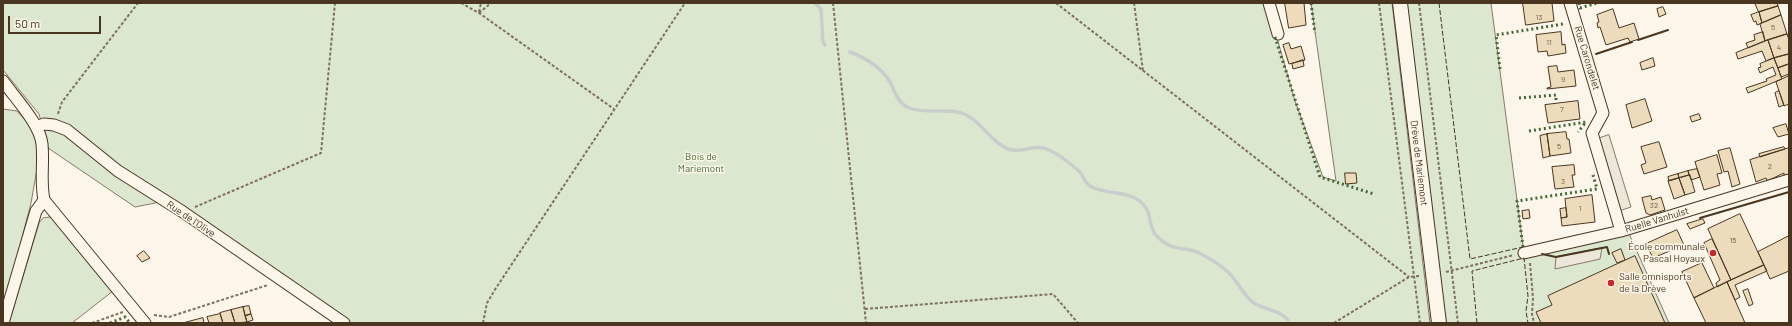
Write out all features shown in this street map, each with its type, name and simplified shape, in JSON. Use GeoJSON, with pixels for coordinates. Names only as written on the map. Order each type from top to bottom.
{"type":"FeatureCollection","features":[{"type":"Feature","properties":{"kind":"street"},"geometry":{"type":"LineString","coordinates":[[1269,3],[1278,34]]}},
{"type":"Feature","properties":{"kind":"street","name":"Drève de Mariemont"},"geometry":{"type":"LineString","coordinates":[[1400,3],[1439,323]]}},
{"type":"Feature","properties":{"kind":"street","name":"Rue Carondelet"},"geometry":{"type":"LineString","coordinates":[[1570,3],[1603,113],[1592,133],[1622,231]]}},
{"type":"Feature","properties":{"kind":"street"},"geometry":{"type":"LineString","coordinates":[[3,81],[36,127],[42,143],[41,184],[44,200],[133,309],[147,318]]}},
{"type":"Feature","properties":{"kind":"street"},"geometry":{"type":"LineString","coordinates":[[36,127],[44,124],[54,125]]}},
{"type":"Feature","properties":{"kind":"street","name":"Rue de l'Olive"},"geometry":{"type":"LineString","coordinates":[[54,125],[67,130],[118,171],[183,212],[344,323]]}},
{"type":"Feature","properties":{"kind":"street","name":"Ruelle Vanhulst"},"geometry":{"type":"LineString","coordinates":[[1526,252],[1622,231],[1789,180]]}},
{"type":"Feature","properties":{"kind":"street"},"geometry":{"type":"LineString","coordinates":[[3,323],[36,211],[44,200]]}},
{"type":"Feature","properties":{"kind":"path"},"geometry":{"type":"LineString","coordinates":[[54,125],[62,102],[138,3]]}},
{"type":"Feature","properties":{"kind":"path"},"geometry":{"type":"LineString","coordinates":[[183,212],[320,153],[335,3]]}},
{"type":"Feature","properties":{"kind":"path"},"geometry":{"type":"LineString","coordinates":[[461,3],[479,13],[614,109]]}},
{"type":"Feature","properties":{"kind":"path"},"geometry":{"type":"LineString","coordinates":[[479,13],[481,3]]}},
{"type":"Feature","properties":{"kind":"path"},"geometry":{"type":"LineString","coordinates":[[479,13],[490,3]]}},
{"type":"Feature","properties":{"kind":"path"},"geometry":{"type":"LineString","coordinates":[[483,323],[487,303],[496,288],[685,3]]}},
{"type":"Feature","properties":{"kind":"path"},"geometry":{"type":"LineString","coordinates":[[833,3],[866,323]]}},
{"type":"Feature","properties":{"kind":"path"},"geometry":{"type":"LineString","coordinates":[[1056,3],[1409,276]]}},
{"type":"Feature","properties":{"kind":"path"},"geometry":{"type":"LineString","coordinates":[[1134,3],[1143,71]]}},
{"type":"Feature","properties":{"kind":"path"},"geometry":{"type":"LineString","coordinates":[[1379,3],[1420,323]]}},
{"type":"Feature","properties":{"kind":"path"},"geometry":{"type":"LineString","coordinates":[[1419,3],[1458,323]]}},
{"type":"Feature","properties":{"kind":"path"},"geometry":{"type":"LineString","coordinates":[[1334,323],[1409,276],[1433,275],[1526,252],[1533,298],[1532,314],[1534,323]]}},
{"type":"Feature","properties":{"kind":"path"},"geometry":{"type":"LineString","coordinates":[[147,318],[169,317],[281,281]]}},
{"type":"Feature","properties":{"kind":"path"},"geometry":{"type":"LineString","coordinates":[[865,309],[1053,294],[1078,323]]}},
{"type":"Feature","properties":{"kind":"path"},"geometry":{"type":"LineString","coordinates":[[92,323],[133,309]]}},
{"type":"Feature","properties":{"kind":"green space","name":"Bois de Mariemont"},"geometry":{"type":"Polygon","coordinates":[[[3,3],[1267,3],[1295,101],[1323,177],[1336,181],[1311,3],[1392,3],[1430,323],[339,323],[160,202],[135,207],[48,148],[39,114],[3,70],[3,3]]]}},
{"type":"Feature","properties":{"kind":"green space"},"geometry":{"type":"Polygon","coordinates":[[[1400,3],[1491,3],[1524,253],[1627,229],[1669,323],[1439,323],[1400,3]]]}},
{"type":"Feature","properties":{"kind":"green space"},"geometry":{"type":"Polygon","coordinates":[[[3,109],[17,111],[34,130],[39,158],[31,203],[3,311],[3,109]]]}},
{"type":"Feature","properties":{"kind":"green space"},"geometry":{"type":"Polygon","coordinates":[[[54,217],[113,291],[72,323],[9,323],[39,223],[43,218],[54,217]]]}},
{"type":"Feature","properties":{"kind":"shaded area"},"geometry":{"type":"Polygon","coordinates":[[[1609,135],[1631,207],[1616,212],[1594,140],[1609,135]]]}},
{"type":"Feature","properties":{"kind":"shaded area"},"geometry":{"type":"Polygon","coordinates":[[[1602,248],[1600,259],[1555,269],[1556,257],[1602,248]]]}},
{"type":"Feature","properties":{"kind":"building"},"geometry":{"type":"Polygon","coordinates":[[[1285,3],[1304,3],[1306,25],[1289,28],[1285,3]]]}},
{"type":"Feature","properties":{"kind":"building"},"geometry":{"type":"Polygon","coordinates":[[[1523,3],[1552,3],[1554,21],[1526,25],[1523,3]]]}},
{"type":"Feature","properties":{"kind":"building"},"geometry":{"type":"Polygon","coordinates":[[[1755,3],[1777,3],[1778,6],[1759,12],[1755,3]]]}},
{"type":"Feature","properties":{"kind":"building"},"geometry":{"type":"Polygon","coordinates":[[[1778,6],[1781,15],[1762,23],[1759,12],[1778,6]]]}},
{"type":"Feature","properties":{"kind":"building"},"geometry":{"type":"Polygon","coordinates":[[[1663,7],[1666,14],[1659,17],[1657,9],[1663,7]]]}},
{"type":"Feature","properties":{"kind":"building"},"geometry":{"type":"Polygon","coordinates":[[[1613,9],[1619,28],[1634,23],[1639,39],[1630,42],[1628,38],[1606,45],[1600,27],[1598,28],[1597,23],[1599,22],[1597,15],[1613,9]]]}},
{"type":"Feature","properties":{"kind":"building"},"geometry":{"type":"Polygon","coordinates":[[[1759,12],[1762,23],[1757,25],[1756,21],[1754,22],[1751,15],[1759,12]]]}},
{"type":"Feature","properties":{"kind":"building"},"geometry":{"type":"Polygon","coordinates":[[[1781,15],[1787,34],[1765,41],[1760,24],[1781,15]]]}},
{"type":"Feature","properties":{"kind":"building"},"geometry":{"type":"Polygon","coordinates":[[[1561,32],[1562,45],[1565,44],[1566,53],[1548,56],[1547,51],[1538,52],[1536,35],[1561,32]]]}},
{"type":"Feature","properties":{"kind":"building"},"geometry":{"type":"Polygon","coordinates":[[[1763,32],[1765,41],[1748,48],[1746,43],[1755,40],[1754,35],[1763,32]]]}},
{"type":"Feature","properties":{"kind":"building"},"geometry":{"type":"Polygon","coordinates":[[[1787,34],[1789,40],[1789,54],[1774,58],[1768,40],[1787,34]]]}},
{"type":"Feature","properties":{"kind":"building"},"geometry":{"type":"Polygon","coordinates":[[[1768,40],[1774,58],[1766,61],[1762,51],[1738,59],[1736,53],[1768,40]]]}},
{"type":"Feature","properties":{"kind":"building"},"geometry":{"type":"Polygon","coordinates":[[[1289,43],[1291,49],[1301,46],[1305,60],[1289,64],[1283,45],[1289,43]]]}},
{"type":"Feature","properties":{"kind":"building"},"geometry":{"type":"Polygon","coordinates":[[[1789,54],[1789,64],[1778,68],[1774,58],[1789,54]]]}},
{"type":"Feature","properties":{"kind":"building"},"geometry":{"type":"Polygon","coordinates":[[[1653,58],[1655,66],[1642,70],[1640,63],[1653,58]]]}},
{"type":"Feature","properties":{"kind":"building"},"geometry":{"type":"Polygon","coordinates":[[[1774,58],[1782,79],[1748,93],[1746,88],[1767,81],[1766,79],[1776,75],[1773,67],[1760,73],[1758,68],[1761,67],[1760,64],[1774,58]]]}},
{"type":"Feature","properties":{"kind":"building"},"geometry":{"type":"Polygon","coordinates":[[[1303,60],[1304,66],[1293,69],[1292,64],[1303,60]]]}},
{"type":"Feature","properties":{"kind":"building"},"geometry":{"type":"Polygon","coordinates":[[[1789,64],[1789,74],[1781,77],[1778,68],[1789,64]]]}},
{"type":"Feature","properties":{"kind":"building"},"geometry":{"type":"Polygon","coordinates":[[[1557,66],[1558,72],[1574,70],[1576,86],[1547,89],[1551,87],[1548,67],[1557,66]]]}},
{"type":"Feature","properties":{"kind":"building"},"geometry":{"type":"Polygon","coordinates":[[[1789,76],[1789,104],[1784,106],[1776,82],[1789,76]]]}},
{"type":"Feature","properties":{"kind":"building"},"geometry":{"type":"Polygon","coordinates":[[[1779,91],[1784,105],[1779,107],[1775,93],[1779,91]]]}},
{"type":"Feature","properties":{"kind":"building"},"geometry":{"type":"Polygon","coordinates":[[[1645,99],[1652,121],[1632,128],[1626,105],[1645,99]]]}},
{"type":"Feature","properties":{"kind":"building"},"geometry":{"type":"Polygon","coordinates":[[[1578,101],[1580,119],[1548,123],[1545,105],[1578,101]]]}},
{"type":"Feature","properties":{"kind":"building"},"geometry":{"type":"Polygon","coordinates":[[[1699,114],[1701,119],[1692,122],[1690,117],[1699,114]]]}},
{"type":"Feature","properties":{"kind":"building"},"geometry":{"type":"Polygon","coordinates":[[[1786,124],[1789,134],[1778,137],[1773,128],[1786,124]]]}},
{"type":"Feature","properties":{"kind":"building"},"geometry":{"type":"Polygon","coordinates":[[[1566,132],[1567,139],[1569,139],[1571,153],[1550,156],[1547,134],[1566,132]]]}},
{"type":"Feature","properties":{"kind":"building"},"geometry":{"type":"Polygon","coordinates":[[[1547,134],[1550,156],[1543,158],[1540,136],[1547,134]]]}},
{"type":"Feature","properties":{"kind":"building"},"geometry":{"type":"Polygon","coordinates":[[[1659,142],[1667,167],[1644,174],[1641,165],[1646,163],[1641,147],[1659,142]]]}},
{"type":"Feature","properties":{"kind":"building"},"geometry":{"type":"Polygon","coordinates":[[[1784,147],[1785,149],[1760,157],[1759,154],[1784,147]]]}},
{"type":"Feature","properties":{"kind":"building"},"geometry":{"type":"Polygon","coordinates":[[[1730,148],[1740,184],[1732,187],[1728,171],[1724,172],[1718,151],[1730,148]]]}},
{"type":"Feature","properties":{"kind":"building"},"geometry":{"type":"Polygon","coordinates":[[[1789,148],[1789,174],[1784,176],[1784,173],[1767,181],[1766,178],[1756,182],[1750,160],[1789,148]]]}},
{"type":"Feature","properties":{"kind":"building"},"geometry":{"type":"Polygon","coordinates":[[[1717,155],[1722,173],[1717,174],[1720,185],[1704,190],[1695,162],[1717,155]]]}},
{"type":"Feature","properties":{"kind":"building"},"geometry":{"type":"Polygon","coordinates":[[[1574,165],[1575,175],[1572,175],[1574,187],[1555,189],[1552,167],[1574,165]]]}},
{"type":"Feature","properties":{"kind":"building"},"geometry":{"type":"Polygon","coordinates":[[[1697,169],[1700,177],[1691,180],[1688,171],[1697,169]]]}},
{"type":"Feature","properties":{"kind":"building"},"geometry":{"type":"Polygon","coordinates":[[[1688,171],[1689,175],[1679,178],[1678,174],[1688,171]]]}},
{"type":"Feature","properties":{"kind":"building"},"geometry":{"type":"Polygon","coordinates":[[[1345,173],[1356,173],[1357,183],[1346,184],[1345,173]]]}},
{"type":"Feature","properties":{"kind":"building"},"geometry":{"type":"Polygon","coordinates":[[[1678,174],[1679,178],[1669,181],[1668,177],[1678,174]]]}},
{"type":"Feature","properties":{"kind":"building"},"geometry":{"type":"Polygon","coordinates":[[[1690,175],[1695,192],[1685,195],[1679,178],[1690,175]]]}},
{"type":"Feature","properties":{"kind":"building"},"geometry":{"type":"Polygon","coordinates":[[[1679,178],[1685,195],[1674,199],[1668,181],[1679,178]]]}},
{"type":"Feature","properties":{"kind":"building"},"geometry":{"type":"Polygon","coordinates":[[[1592,195],[1595,222],[1562,226],[1561,218],[1567,217],[1565,199],[1592,195]]]}},
{"type":"Feature","properties":{"kind":"building"},"geometry":{"type":"Polygon","coordinates":[[[1651,196],[1652,200],[1661,197],[1665,210],[1650,215],[1646,213],[1642,198],[1651,196]]]}},
{"type":"Feature","properties":{"kind":"building"},"geometry":{"type":"Polygon","coordinates":[[[1566,208],[1567,217],[1561,218],[1560,209],[1566,208]]]}},
{"type":"Feature","properties":{"kind":"building"},"geometry":{"type":"Polygon","coordinates":[[[1529,210],[1530,218],[1523,219],[1522,211],[1529,210]]]}},
{"type":"Feature","properties":{"kind":"building"},"geometry":{"type":"Polygon","coordinates":[[[1740,214],[1764,265],[1731,280],[1708,229],[1740,214]]]}},
{"type":"Feature","properties":{"kind":"building"},"geometry":{"type":"Polygon","coordinates":[[[1703,219],[1705,223],[1690,229],[1687,224],[1703,219]]]}},
{"type":"Feature","properties":{"kind":"building"},"geometry":{"type":"Polygon","coordinates":[[[1677,230],[1684,245],[1653,258],[1646,244],[1677,230]]]}},
{"type":"Feature","properties":{"kind":"building"},"geometry":{"type":"Polygon","coordinates":[[[1789,236],[1789,271],[1770,279],[1758,252],[1789,236]]]}},
{"type":"Feature","properties":{"kind":"building"},"geometry":{"type":"Polygon","coordinates":[[[1712,239],[1731,280],[1717,287],[1716,283],[1720,280],[1704,243],[1712,239]]]}},
{"type":"Feature","properties":{"kind":"building"},"geometry":{"type":"Polygon","coordinates":[[[1621,249],[1625,260],[1617,263],[1612,253],[1621,249]]]}},
{"type":"Feature","properties":{"kind":"building"},"geometry":{"type":"Polygon","coordinates":[[[144,251],[150,258],[142,262],[137,256],[144,251]]]}},
{"type":"Feature","properties":{"kind":"building","name":"Salle omnisports de la Drève"},"geometry":{"type":"Polygon","coordinates":[[[1635,256],[1665,323],[1541,323],[1536,312],[1552,305],[1548,296],[1635,256]]]}},
{"type":"Feature","properties":{"kind":"building"},"geometry":{"type":"Polygon","coordinates":[[[1702,263],[1714,288],[1694,298],[1682,272],[1702,263]]]}},
{"type":"Feature","properties":{"kind":"building"},"geometry":{"type":"Polygon","coordinates":[[[1764,265],[1767,271],[1735,285],[1740,297],[1735,300],[1727,282],[1764,265]]]}},
{"type":"Feature","properties":{"kind":"building"},"geometry":{"type":"Polygon","coordinates":[[[1727,282],[1745,323],[1706,323],[1694,298],[1727,282]]]}},
{"type":"Feature","properties":{"kind":"building"},"geometry":{"type":"Polygon","coordinates":[[[1748,289],[1753,304],[1749,306],[1743,291],[1748,289]]]}},
{"type":"Feature","properties":{"kind":"building"},"geometry":{"type":"Polygon","coordinates":[[[249,306],[251,314],[245,316],[243,307],[249,306]]]}},
{"type":"Feature","properties":{"kind":"building"},"geometry":{"type":"Polygon","coordinates":[[[243,307],[247,322],[235,323],[231,310],[243,307]]]}},
{"type":"Feature","properties":{"kind":"building"},"geometry":{"type":"Polygon","coordinates":[[[231,310],[235,323],[223,323],[220,313],[231,310]]]}},
{"type":"Feature","properties":{"kind":"building"},"geometry":{"type":"Polygon","coordinates":[[[220,314],[223,323],[209,323],[207,317],[220,314]]]}},
{"type":"Feature","properties":{"kind":"building"},"geometry":{"type":"Polygon","coordinates":[[[251,314],[253,320],[247,322],[245,316],[251,314]]]}},
{"type":"Feature","properties":{"kind":"building"},"geometry":{"type":"Polygon","coordinates":[[[203,318],[204,323],[183,323],[203,318]]]}},
{"type":"Feature","properties":{"kind":"waterway"},"geometry":{"type":"LineString","coordinates":[[815,3],[821,9],[823,42],[825,45]]}},
{"type":"Feature","properties":{"kind":"waterway"},"geometry":{"type":"LineString","coordinates":[[850,52],[862,57],[878,67],[890,82],[899,100],[905,106],[923,111],[946,111],[961,113],[973,119],[992,138],[1008,149],[1018,150],[1044,148],[1061,157],[1079,171],[1090,186],[1102,191],[1123,194],[1135,198],[1141,202],[1147,210],[1152,228],[1156,235],[1165,243],[1174,247],[1195,251],[1215,262],[1229,273],[1254,303],[1277,312],[1288,320]]}},
{"type":"Feature","properties":{"kind":"hedge"},"geometry":{"type":"LineString","coordinates":[[1311,3],[1315,33]]}},
{"type":"Feature","properties":{"kind":"hedge"},"geometry":{"type":"LineString","coordinates":[[1579,3],[1580,8],[1597,3]]}},
{"type":"Feature","properties":{"kind":"hedge"},"geometry":{"type":"LineString","coordinates":[[1500,69],[1496,35],[1563,24]]}},
{"type":"Feature","properties":{"kind":"hedge"},"geometry":{"type":"LineString","coordinates":[[1275,37],[1320,177],[1374,194]]}},
{"type":"Feature","properties":{"kind":"hedge"},"geometry":{"type":"LineString","coordinates":[[1519,98],[1556,95],[1556,100]]}},
{"type":"Feature","properties":{"kind":"hedge"},"geometry":{"type":"LineString","coordinates":[[1529,131],[1586,122],[1578,132]]}},
{"type":"Feature","properties":{"kind":"hedge"},"geometry":{"type":"LineString","coordinates":[[1523,247],[1517,201],[1597,189],[1593,175]]}},
{"type":"Feature","properties":{"kind":"hedge"},"geometry":{"type":"LineString","coordinates":[[110,323],[125,317],[130,323]]}},
{"type":"Feature","properties":{"kind":"fence"},"geometry":{"type":"LineString","coordinates":[[1439,3],[1470,259],[1523,247]]}},
{"type":"Feature","properties":{"kind":"fence"},"geometry":{"type":"LineString","coordinates":[[1477,323],[1472,271],[1524,258],[1528,296],[1526,311],[1528,323]]}},
{"type":"Feature","properties":{"kind":"wall"},"geometry":{"type":"LineString","coordinates":[[1638,40],[1668,30]]}},
{"type":"Feature","properties":{"kind":"wall"},"geometry":{"type":"LineString","coordinates":[[1596,54],[1632,42]]}},
{"type":"Feature","properties":{"kind":"wall"},"geometry":{"type":"LineString","coordinates":[[1700,218],[1789,192]]}},
{"type":"Feature","properties":{"kind":"wall"},"geometry":{"type":"LineString","coordinates":[[1542,254],[1556,257],[1607,247],[1609,254]]}},
{"type":"Feature","properties":{"kind":"place","name":"École communale Pascal Hoyaux"},"geometry":{"type":"Point","coordinates":[1713,253]}},
{"type":"Feature","properties":{"kind":"place","name":"Salle omnisports de la Drève"},"geometry":{"type":"Point","coordinates":[1611,283]}}]}
